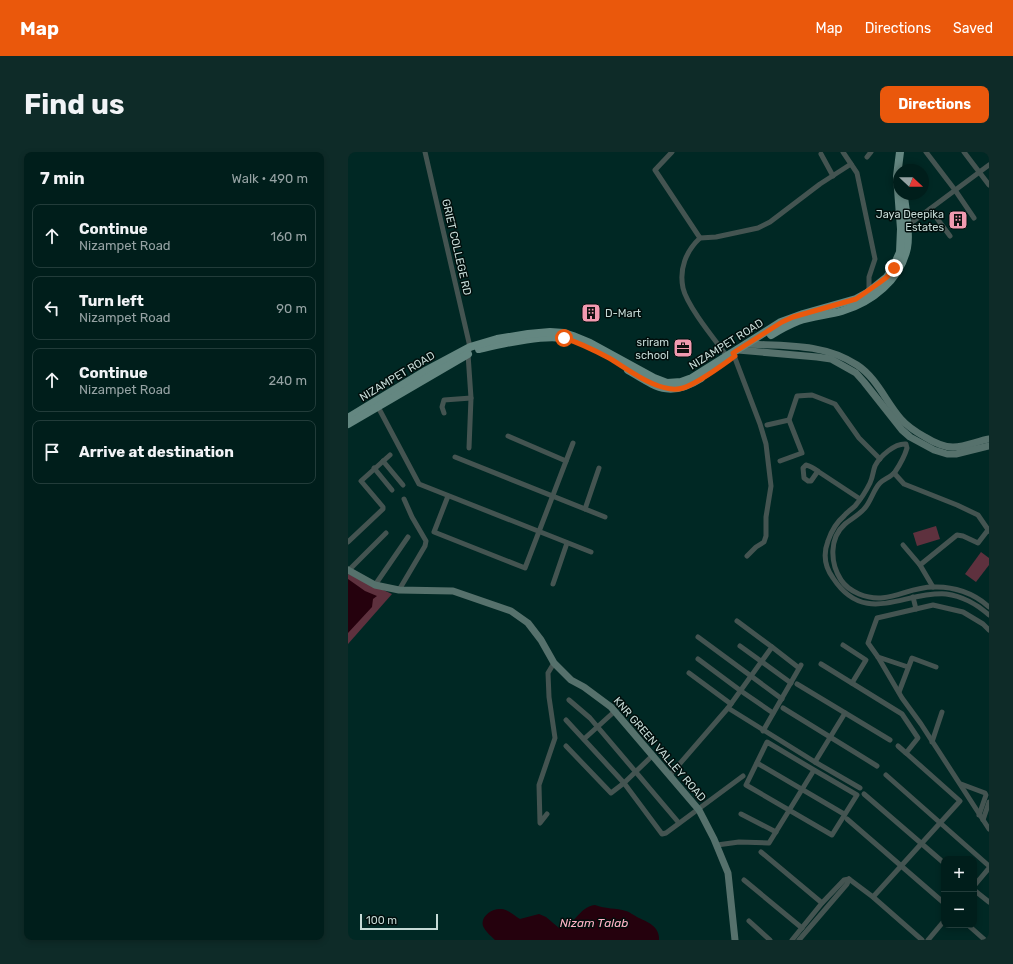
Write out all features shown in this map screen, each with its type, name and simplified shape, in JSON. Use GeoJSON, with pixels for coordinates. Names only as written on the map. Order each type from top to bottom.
{"type":"FeatureCollection","features":[{"type":"Feature","properties":{"kind":"main road","name":"NIZAMPET ROAD"},"geometry":{"type":"LineString","coordinates":[[348,418],[376,404],[469,350],[478,350],[507,342],[547,338],[564,338],[583,345],[659,386],[671,389],[685,388],[782,322],[793,317],[856,299],[887,277],[894,268],[900,252],[901,229],[897,176],[900,152]]}},
{"type":"Feature","properties":{"kind":"main road"},"geometry":{"type":"LineString","coordinates":[[903,164],[905,152]]}},
{"type":"Feature","properties":{"kind":"main road","name":"NIZAMPET ROAD"},"geometry":{"type":"LineString","coordinates":[[740,351],[784,327],[799,321],[840,312],[859,305],[878,292],[893,278],[900,268],[907,248],[907,226],[904,200]]}},
{"type":"Feature","properties":{"kind":"main road","name":"NIZAMPET ROAD"},"geometry":{"type":"LineString","coordinates":[[348,424],[376,404]]}},
{"type":"Feature","properties":{"kind":"street","name":"GRIET COLLEGE RD"},"geometry":{"type":"LineString","coordinates":[[425,152],[469,350],[471,398],[469,448]]}},
{"type":"Feature","properties":{"kind":"street"},"geometry":{"type":"LineString","coordinates":[[672,152],[656,170],[700,238]]}},
{"type":"Feature","properties":{"kind":"street"},"geometry":{"type":"LineString","coordinates":[[843,152],[857,173],[875,259],[869,277],[869,291]]}},
{"type":"Feature","properties":{"kind":"street"},"geometry":{"type":"LineString","coordinates":[[867,157],[872,152]]}},
{"type":"Feature","properties":{"kind":"street"},"geometry":{"type":"LineString","coordinates":[[926,152],[974,218]]}},
{"type":"Feature","properties":{"kind":"street"},"geometry":{"type":"LineString","coordinates":[[964,152],[989,185]]}},
{"type":"Feature","properties":{"kind":"street"},"geometry":{"type":"LineString","coordinates":[[821,154],[833,176]]}},
{"type":"Feature","properties":{"kind":"street"},"geometry":{"type":"LineString","coordinates":[[747,556],[756,547],[764,542],[766,536],[766,517],[771,486],[764,438],[740,351],[694,310],[683,289],[681,272],[687,253],[700,238],[716,237],[758,228],[770,222],[820,184],[851,164]]}},
{"type":"Feature","properties":{"kind":"street"},"geometry":{"type":"LineString","coordinates":[[907,226],[989,165]]}},
{"type":"Feature","properties":{"kind":"street"},"geometry":{"type":"LineString","coordinates":[[930,209],[950,236]]}},
{"type":"Feature","properties":{"kind":"street"},"geometry":{"type":"LineString","coordinates":[[740,351],[770,345],[808,347],[835,353],[857,364],[872,378],[912,434],[938,451],[947,454],[956,454],[989,446]]}},
{"type":"Feature","properties":{"kind":"street"},"geometry":{"type":"LineString","coordinates":[[766,353],[770,345]]}},
{"type":"Feature","properties":{"kind":"street"},"geometry":{"type":"LineString","coordinates":[[740,351],[817,356],[831,359],[856,373],[902,430],[948,447],[963,446],[989,440]]}},
{"type":"Feature","properties":{"kind":"street"},"geometry":{"type":"LineString","coordinates":[[780,461],[802,453],[789,420],[797,396],[812,395],[834,404],[859,438],[880,459]]}},
{"type":"Feature","properties":{"kind":"street"},"geometry":{"type":"LineString","coordinates":[[444,413],[442,407],[444,400],[471,398]]}},
{"type":"Feature","properties":{"kind":"street"},"geometry":{"type":"LineString","coordinates":[[376,404],[419,484],[591,552]]}},
{"type":"Feature","properties":{"kind":"street"},"geometry":{"type":"LineString","coordinates":[[767,425],[789,420]]}},
{"type":"Feature","properties":{"kind":"street"},"geometry":{"type":"LineString","coordinates":[[912,434],[906,444],[907,450],[894,472],[879,484],[864,510],[844,525],[838,533],[833,546],[835,571],[842,583],[853,591],[867,597],[880,599],[933,586],[967,592],[989,607]]}},
{"type":"Feature","properties":{"kind":"street"},"geometry":{"type":"LineString","coordinates":[[508,436],[566,461]]}},
{"type":"Feature","properties":{"kind":"street"},"geometry":{"type":"LineString","coordinates":[[448,496],[434,532],[525,568],[573,443]]}},
{"type":"Feature","properties":{"kind":"street"},"geometry":{"type":"LineString","coordinates":[[906,444],[897,445],[880,459],[875,466],[872,480],[860,499],[855,506],[843,516],[833,529],[825,549],[826,562],[829,572],[839,587],[849,596],[862,602],[875,604],[931,594],[948,594],[964,599],[989,615]]}},
{"type":"Feature","properties":{"kind":"street"},"geometry":{"type":"LineString","coordinates":[[348,542],[383,509],[361,482],[362,479],[390,455]]}},
{"type":"Feature","properties":{"kind":"street"},"geometry":{"type":"LineString","coordinates":[[455,457],[605,517]]}},
{"type":"Feature","properties":{"kind":"street"},"geometry":{"type":"LineString","coordinates":[[383,461],[403,485]]}},
{"type":"Feature","properties":{"kind":"street"},"geometry":{"type":"LineString","coordinates":[[374,468],[392,490]]}},
{"type":"Feature","properties":{"kind":"street"},"geometry":{"type":"LineString","coordinates":[[585,509],[599,468]]}},
{"type":"Feature","properties":{"kind":"street"},"geometry":{"type":"LineString","coordinates":[[818,471],[860,499]]}},
{"type":"Feature","properties":{"kind":"street"},"geometry":{"type":"LineString","coordinates":[[894,472],[904,484],[958,505],[978,515],[989,530],[978,543],[963,536],[957,535],[920,565]]}},
{"type":"Feature","properties":{"kind":"street"},"geometry":{"type":"LineString","coordinates":[[872,480],[879,484]]}},
{"type":"Feature","properties":{"kind":"street"},"geometry":{"type":"LineString","coordinates":[[399,590],[425,546],[426,541],[412,517],[404,499]]}},
{"type":"Feature","properties":{"kind":"street"},"geometry":{"type":"LineString","coordinates":[[348,570],[386,533]]}},
{"type":"Feature","properties":{"kind":"street"},"geometry":{"type":"LineString","coordinates":[[375,585],[408,537]]}},
{"type":"Feature","properties":{"kind":"street"},"geometry":{"type":"LineString","coordinates":[[553,584],[567,543]]}},
{"type":"Feature","properties":{"kind":"street"},"geometry":{"type":"LineString","coordinates":[[903,545],[920,565],[933,586]]}},
{"type":"Feature","properties":{"kind":"street","name":"KNR GREEN VALLEY ROAD"},"geometry":{"type":"LineString","coordinates":[[348,570],[375,585],[399,590],[453,591],[511,610],[528,624],[541,640],[554,663],[571,680],[611,707],[699,810],[717,845],[728,872],[735,940]]}},
{"type":"Feature","properties":{"kind":"street"},"geometry":{"type":"LineString","coordinates":[[940,587],[940,594]]}},
{"type":"Feature","properties":{"kind":"street"},"geometry":{"type":"LineString","coordinates":[[913,597],[916,609]]}},
{"type":"Feature","properties":{"kind":"street"},"geometry":{"type":"LineString","coordinates":[[903,600],[906,611]]}},
{"type":"Feature","properties":{"kind":"street"},"geometry":{"type":"LineString","coordinates":[[989,630],[983,624],[963,612],[933,605],[879,617],[876,619],[868,643],[902,698],[921,724],[989,830]]}},
{"type":"Feature","properties":{"kind":"street"},"geometry":{"type":"LineString","coordinates":[[737,621],[800,667],[763,731]]}},
{"type":"Feature","properties":{"kind":"street"},"geometry":{"type":"LineString","coordinates":[[698,637],[782,699]]}},
{"type":"Feature","properties":{"kind":"street"},"geometry":{"type":"LineString","coordinates":[[843,645],[866,660],[852,683]]}},
{"type":"Feature","properties":{"kind":"street"},"geometry":{"type":"LineString","coordinates":[[740,646],[791,683]]}},
{"type":"Feature","properties":{"kind":"street"},"geometry":{"type":"LineString","coordinates":[[670,775],[730,706],[772,647]]}},
{"type":"Feature","properties":{"kind":"street"},"geometry":{"type":"LineString","coordinates":[[878,657],[908,667]]}},
{"type":"Feature","properties":{"kind":"street"},"geometry":{"type":"LineString","coordinates":[[899,692],[912,658],[936,667]]}},
{"type":"Feature","properties":{"kind":"street"},"geometry":{"type":"LineString","coordinates":[[698,659],[741,692],[773,713]]}},
{"type":"Feature","properties":{"kind":"street"},"geometry":{"type":"LineString","coordinates":[[547,814],[540,823],[540,785],[555,738],[550,703],[548,673],[554,663]]}},
{"type":"Feature","properties":{"kind":"street"},"geometry":{"type":"LineString","coordinates":[[820,664],[902,714],[918,738],[906,753]]}},
{"type":"Feature","properties":{"kind":"street"},"geometry":{"type":"LineString","coordinates":[[689,673],[763,731],[860,788]]}},
{"type":"Feature","properties":{"kind":"street"},"geometry":{"type":"LineString","coordinates":[[798,684],[890,740]]}},
{"type":"Feature","properties":{"kind":"street"},"geometry":{"type":"LineString","coordinates":[[569,700],[590,718],[679,823]]}},
{"type":"Feature","properties":{"kind":"street"},"geometry":{"type":"LineString","coordinates":[[783,708],[877,766]]}},
{"type":"Feature","properties":{"kind":"street"},"geometry":{"type":"LineString","coordinates":[[584,739],[614,711]]}},
{"type":"Feature","properties":{"kind":"street"},"geometry":{"type":"LineString","coordinates":[[932,742],[942,712]]}},
{"type":"Feature","properties":{"kind":"street"},"geometry":{"type":"LineString","coordinates":[[815,762],[845,713]]}},
{"type":"Feature","properties":{"kind":"street"},"geometry":{"type":"LineString","coordinates":[[566,720],[624,783],[662,834],[666,833],[699,810],[743,776]]}},
{"type":"Feature","properties":{"kind":"street"},"geometry":{"type":"LineString","coordinates":[[767,742],[814,770],[856,795],[846,816],[832,835],[746,785],[767,742]]}},
{"type":"Feature","properties":{"kind":"street"},"geometry":{"type":"LineString","coordinates":[[566,746],[610,793],[624,783],[652,756]]}},
{"type":"Feature","properties":{"kind":"street"},"geometry":{"type":"LineString","coordinates":[[873,897],[960,801],[898,746]]}},
{"type":"Feature","properties":{"kind":"street"},"geometry":{"type":"LineString","coordinates":[[757,763],[846,816],[941,900]]}},
{"type":"Feature","properties":{"kind":"street"},"geometry":{"type":"LineString","coordinates":[[717,845],[739,842],[769,844],[814,770]]}},
{"type":"Feature","properties":{"kind":"street"},"geometry":{"type":"LineString","coordinates":[[886,775],[989,867],[977,882]]}},
{"type":"Feature","properties":{"kind":"street"},"geometry":{"type":"LineString","coordinates":[[960,784],[986,795],[979,815]]}},
{"type":"Feature","properties":{"kind":"street"},"geometry":{"type":"LineString","coordinates":[[864,794],[941,860]]}},
{"type":"Feature","properties":{"kind":"street"},"geometry":{"type":"LineString","coordinates":[[983,820],[989,802]]}},
{"type":"Feature","properties":{"kind":"street"},"geometry":{"type":"LineString","coordinates":[[741,814],[776,832]]}},
{"type":"Feature","properties":{"kind":"street"},"geometry":{"type":"LineString","coordinates":[[762,852],[822,903]]}},
{"type":"Feature","properties":{"kind":"street"},"geometry":{"type":"LineString","coordinates":[[792,940],[822,903],[844,880],[849,879]]}},
{"type":"Feature","properties":{"kind":"street"},"geometry":{"type":"LineString","coordinates":[[849,879],[873,897],[922,940]]}},
{"type":"Feature","properties":{"kind":"street"},"geometry":{"type":"LineString","coordinates":[[799,940],[847,884],[849,879]]}},
{"type":"Feature","properties":{"kind":"street"},"geometry":{"type":"LineString","coordinates":[[744,880],[802,928]]}},
{"type":"Feature","properties":{"kind":"street"},"geometry":{"type":"LineString","coordinates":[[976,892],[989,902]]}},
{"type":"Feature","properties":{"kind":"street"},"geometry":{"type":"LineString","coordinates":[[749,921],[770,940]]}},
{"type":"Feature","properties":{"kind":"street"},"geometry":{"type":"LineString","coordinates":[[928,940],[941,925]]}},
{"type":"Feature","properties":{"kind":"street"},"geometry":{"type":"LineString","coordinates":[[971,928],[985,940]]}},
{"type":"Feature","properties":{"kind":"shaded area"},"geometry":{"type":"Polygon","coordinates":[[[936,526],[940,539],[917,546],[913,533],[936,526]]]}},
{"type":"Feature","properties":{"kind":"shaded area"},"geometry":{"type":"Polygon","coordinates":[[[981,552],[989,558],[989,565],[976,582],[965,574],[981,552]]]}},
{"type":"Feature","properties":{"kind":"shaded area"},"geometry":{"type":"Polygon","coordinates":[[[348,574],[392,594],[348,644],[348,574]]]}},
{"type":"Feature","properties":{"kind":"water"},"geometry":{"type":"Polygon","coordinates":[[[348,579],[365,591],[377,596],[373,599],[372,607],[348,633],[348,579]]]}},
{"type":"Feature","properties":{"kind":"water","name":"Nizam Talab"},"geometry":{"type":"Polygon","coordinates":[[[595,905],[627,911],[649,923],[657,931],[659,940],[495,940],[483,926],[483,919],[488,913],[498,909],[504,909],[520,919],[539,914],[546,917],[559,928],[565,927],[589,906],[595,905]]]}},
{"type":"Feature","properties":{"kind":"place","name":"Jaya Deepika Estates"},"geometry":{"type":"Point","coordinates":[958,220]}},
{"type":"Feature","properties":{"kind":"place","name":"D-Mart"},"geometry":{"type":"Point","coordinates":[591,313]}},
{"type":"Feature","properties":{"kind":"place","name":"sriram school"},"geometry":{"type":"Point","coordinates":[683,348]}},
{"type":"Feature","properties":{"kind":"route"},"geometry":{"type":"LineString","coordinates":[[564,338],[575,341],[607,357],[659,386],[671,389],[685,388],[735,356],[733,353],[746,344],[782,322],[793,317],[856,299],[887,277],[894,268]]}}]}
